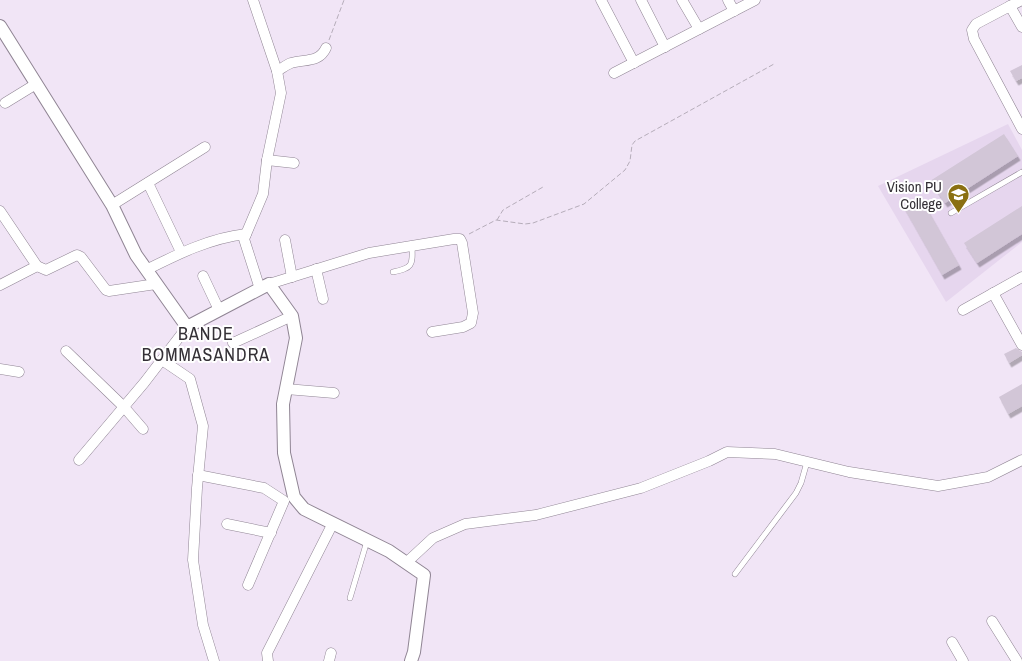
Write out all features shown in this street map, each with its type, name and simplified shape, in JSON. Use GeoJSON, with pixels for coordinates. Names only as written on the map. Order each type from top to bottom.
{"type":"FeatureCollection","features":[{"type":"Feature","properties":{"kind":"street"},"geometry":{"type":"LineString","coordinates":[[248,586],[289,499],[284,453],[283,404],[296,338],[292,316],[265,286],[247,251],[244,239],[263,194],[267,160],[280,93],[276,72],[253,0]]}},
{"type":"Feature","properties":{"kind":"street"},"geometry":{"type":"LineString","coordinates":[[601,0],[634,63]]}},
{"type":"Feature","properties":{"kind":"street"},"geometry":{"type":"LineString","coordinates":[[641,0],[665,46]]}},
{"type":"Feature","properties":{"kind":"street"},"geometry":{"type":"LineString","coordinates":[[682,0],[698,29]]}},
{"type":"Feature","properties":{"kind":"street"},"geometry":{"type":"LineString","coordinates":[[728,0],[734,11]]}},
{"type":"Feature","properties":{"kind":"street"},"geometry":{"type":"LineString","coordinates":[[614,73],[755,0]]}},
{"type":"Feature","properties":{"kind":"street"},"geometry":{"type":"LineString","coordinates":[[1022,0],[976,24],[972,30],[974,39],[1022,129]]}},
{"type":"Feature","properties":{"kind":"street"},"geometry":{"type":"LineString","coordinates":[[1010,6],[1022,27]]}},
{"type":"Feature","properties":{"kind":"street"},"geometry":{"type":"LineString","coordinates":[[0,26],[112,205],[136,256],[187,327]]}},
{"type":"Feature","properties":{"kind":"street"},"geometry":{"type":"LineString","coordinates":[[276,72],[289,64],[318,58],[323,55],[326,48]]}},
{"type":"Feature","properties":{"kind":"street"},"geometry":{"type":"LineString","coordinates":[[5,103],[36,84]]}},
{"type":"Feature","properties":{"kind":"street"},"geometry":{"type":"LineString","coordinates":[[112,205],[205,147]]}},
{"type":"Feature","properties":{"kind":"street"},"geometry":{"type":"LineString","coordinates":[[267,160],[294,163]]}},
{"type":"Feature","properties":{"kind":"street"},"geometry":{"type":"LineString","coordinates":[[148,183],[181,252]]}},
{"type":"Feature","properties":{"kind":"street"},"geometry":{"type":"LineString","coordinates":[[0,211],[37,266],[46,270],[77,255],[82,257],[109,292],[156,284]]}},
{"type":"Feature","properties":{"kind":"street"},"geometry":{"type":"LineString","coordinates":[[146,270],[181,252],[227,236],[246,234]]}},
{"type":"Feature","properties":{"kind":"street"},"geometry":{"type":"LineString","coordinates":[[79,460],[124,407],[187,327],[265,286],[368,253],[460,239],[473,313],[471,323],[463,327],[432,332]]}},
{"type":"Feature","properties":{"kind":"street"},"geometry":{"type":"LineString","coordinates":[[285,240],[292,277]]}},
{"type":"Feature","properties":{"kind":"street"},"geometry":{"type":"LineString","coordinates":[[0,285],[37,266]]}},
{"type":"Feature","properties":{"kind":"street"},"geometry":{"type":"LineString","coordinates":[[316,269],[323,299]]}},
{"type":"Feature","properties":{"kind":"street"},"geometry":{"type":"LineString","coordinates":[[203,276],[219,310]]}},
{"type":"Feature","properties":{"kind":"street"},"geometry":{"type":"LineString","coordinates":[[963,310],[1022,276]]}},
{"type":"Feature","properties":{"kind":"street"},"geometry":{"type":"LineString","coordinates":[[993,293],[1022,345]]}},
{"type":"Feature","properties":{"kind":"street"},"geometry":{"type":"LineString","coordinates":[[233,343],[292,316]]}},
{"type":"Feature","properties":{"kind":"street"},"geometry":{"type":"LineString","coordinates":[[66,351],[124,407],[143,429]]}},
{"type":"Feature","properties":{"kind":"street"},"geometry":{"type":"LineString","coordinates":[[162,360],[190,379],[203,426],[193,560],[203,625],[214,661]]}},
{"type":"Feature","properties":{"kind":"street"},"geometry":{"type":"LineString","coordinates":[[0,369],[19,372]]}},
{"type":"Feature","properties":{"kind":"street"},"geometry":{"type":"LineString","coordinates":[[286,389],[334,393]]}},
{"type":"Feature","properties":{"kind":"street"},"geometry":{"type":"LineString","coordinates":[[406,563],[433,538],[465,524],[536,515],[641,488],[727,452],[775,454],[849,472],[938,486],[988,478],[1022,460]]}},
{"type":"Feature","properties":{"kind":"street"},"geometry":{"type":"LineString","coordinates":[[198,475],[264,488],[289,499],[304,509],[389,551],[424,575],[414,652],[411,661]]}},
{"type":"Feature","properties":{"kind":"street"},"geometry":{"type":"LineString","coordinates":[[268,661],[267,652],[332,523]]}},
{"type":"Feature","properties":{"kind":"street"},"geometry":{"type":"LineString","coordinates":[[227,524],[272,533]]}},
{"type":"Feature","properties":{"kind":"street"},"geometry":{"type":"LineString","coordinates":[[992,621],[1017,661]]}},
{"type":"Feature","properties":{"kind":"street"},"geometry":{"type":"LineString","coordinates":[[952,642],[963,661]]}},
{"type":"Feature","properties":{"kind":"lane"},"geometry":{"type":"LineString","coordinates":[[951,213],[1022,172]]}},
{"type":"Feature","properties":{"kind":"lane"},"geometry":{"type":"LineString","coordinates":[[393,272],[407,269],[411,266],[413,260],[412,246]]}},
{"type":"Feature","properties":{"kind":"lane"},"geometry":{"type":"LineString","coordinates":[[735,574],[796,493],[807,462]]}},
{"type":"Feature","properties":{"kind":"lane"},"geometry":{"type":"LineString","coordinates":[[350,598],[367,540]]}},
{"type":"Feature","properties":{"kind":"path"},"geometry":{"type":"LineString","coordinates":[[326,48],[344,0]]}},
{"type":"Feature","properties":{"kind":"path"},"geometry":{"type":"LineString","coordinates":[[496,220],[525,224],[533,223],[584,204],[625,170],[630,161],[632,146],[635,141],[774,64]]}},
{"type":"Feature","properties":{"kind":"path"},"geometry":{"type":"LineString","coordinates":[[460,239],[496,220],[503,210],[543,187]]}},
{"type":"Feature","properties":{"kind":"shaded area","name":"Vision PU College"},"geometry":{"type":"Polygon","coordinates":[[[1008,124],[1022,150],[1022,242],[946,302],[878,186],[1008,124]]]}},
{"type":"Feature","properties":{"kind":"building"},"geometry":{"type":"Polygon","coordinates":[[[1022,65],[1022,78],[1016,81],[1010,71],[1022,65]]]}},
{"type":"Feature","properties":{"kind":"building"},"geometry":{"type":"Polygon","coordinates":[[[1004,134],[1018,156],[945,203],[930,181],[1004,134]]]}},
{"type":"Feature","properties":{"kind":"building"},"geometry":{"type":"Polygon","coordinates":[[[920,196],[959,265],[942,275],[903,206],[920,196]]]}},
{"type":"Feature","properties":{"kind":"building"},"geometry":{"type":"Polygon","coordinates":[[[1022,206],[1022,234],[977,263],[964,243],[1022,206]]]}},
{"type":"Feature","properties":{"kind":"building"},"geometry":{"type":"Polygon","coordinates":[[[1016,348],[1022,352],[1022,355],[1009,363],[1004,354],[1016,348]]]}},
{"type":"Feature","properties":{"kind":"building"},"geometry":{"type":"Polygon","coordinates":[[[1022,384],[1022,406],[1008,414],[999,397],[1022,384]]]}},
{"type":"Feature","properties":{"kind":"place","name":"Vision PU College"},"geometry":{"type":"Point","coordinates":[958,214]}},
{"type":"Feature","properties":{"kind":"district","name":"BANDE BOMMASANDRA"},"geometry":{"type":"Point","coordinates":[206,343]}}]}
